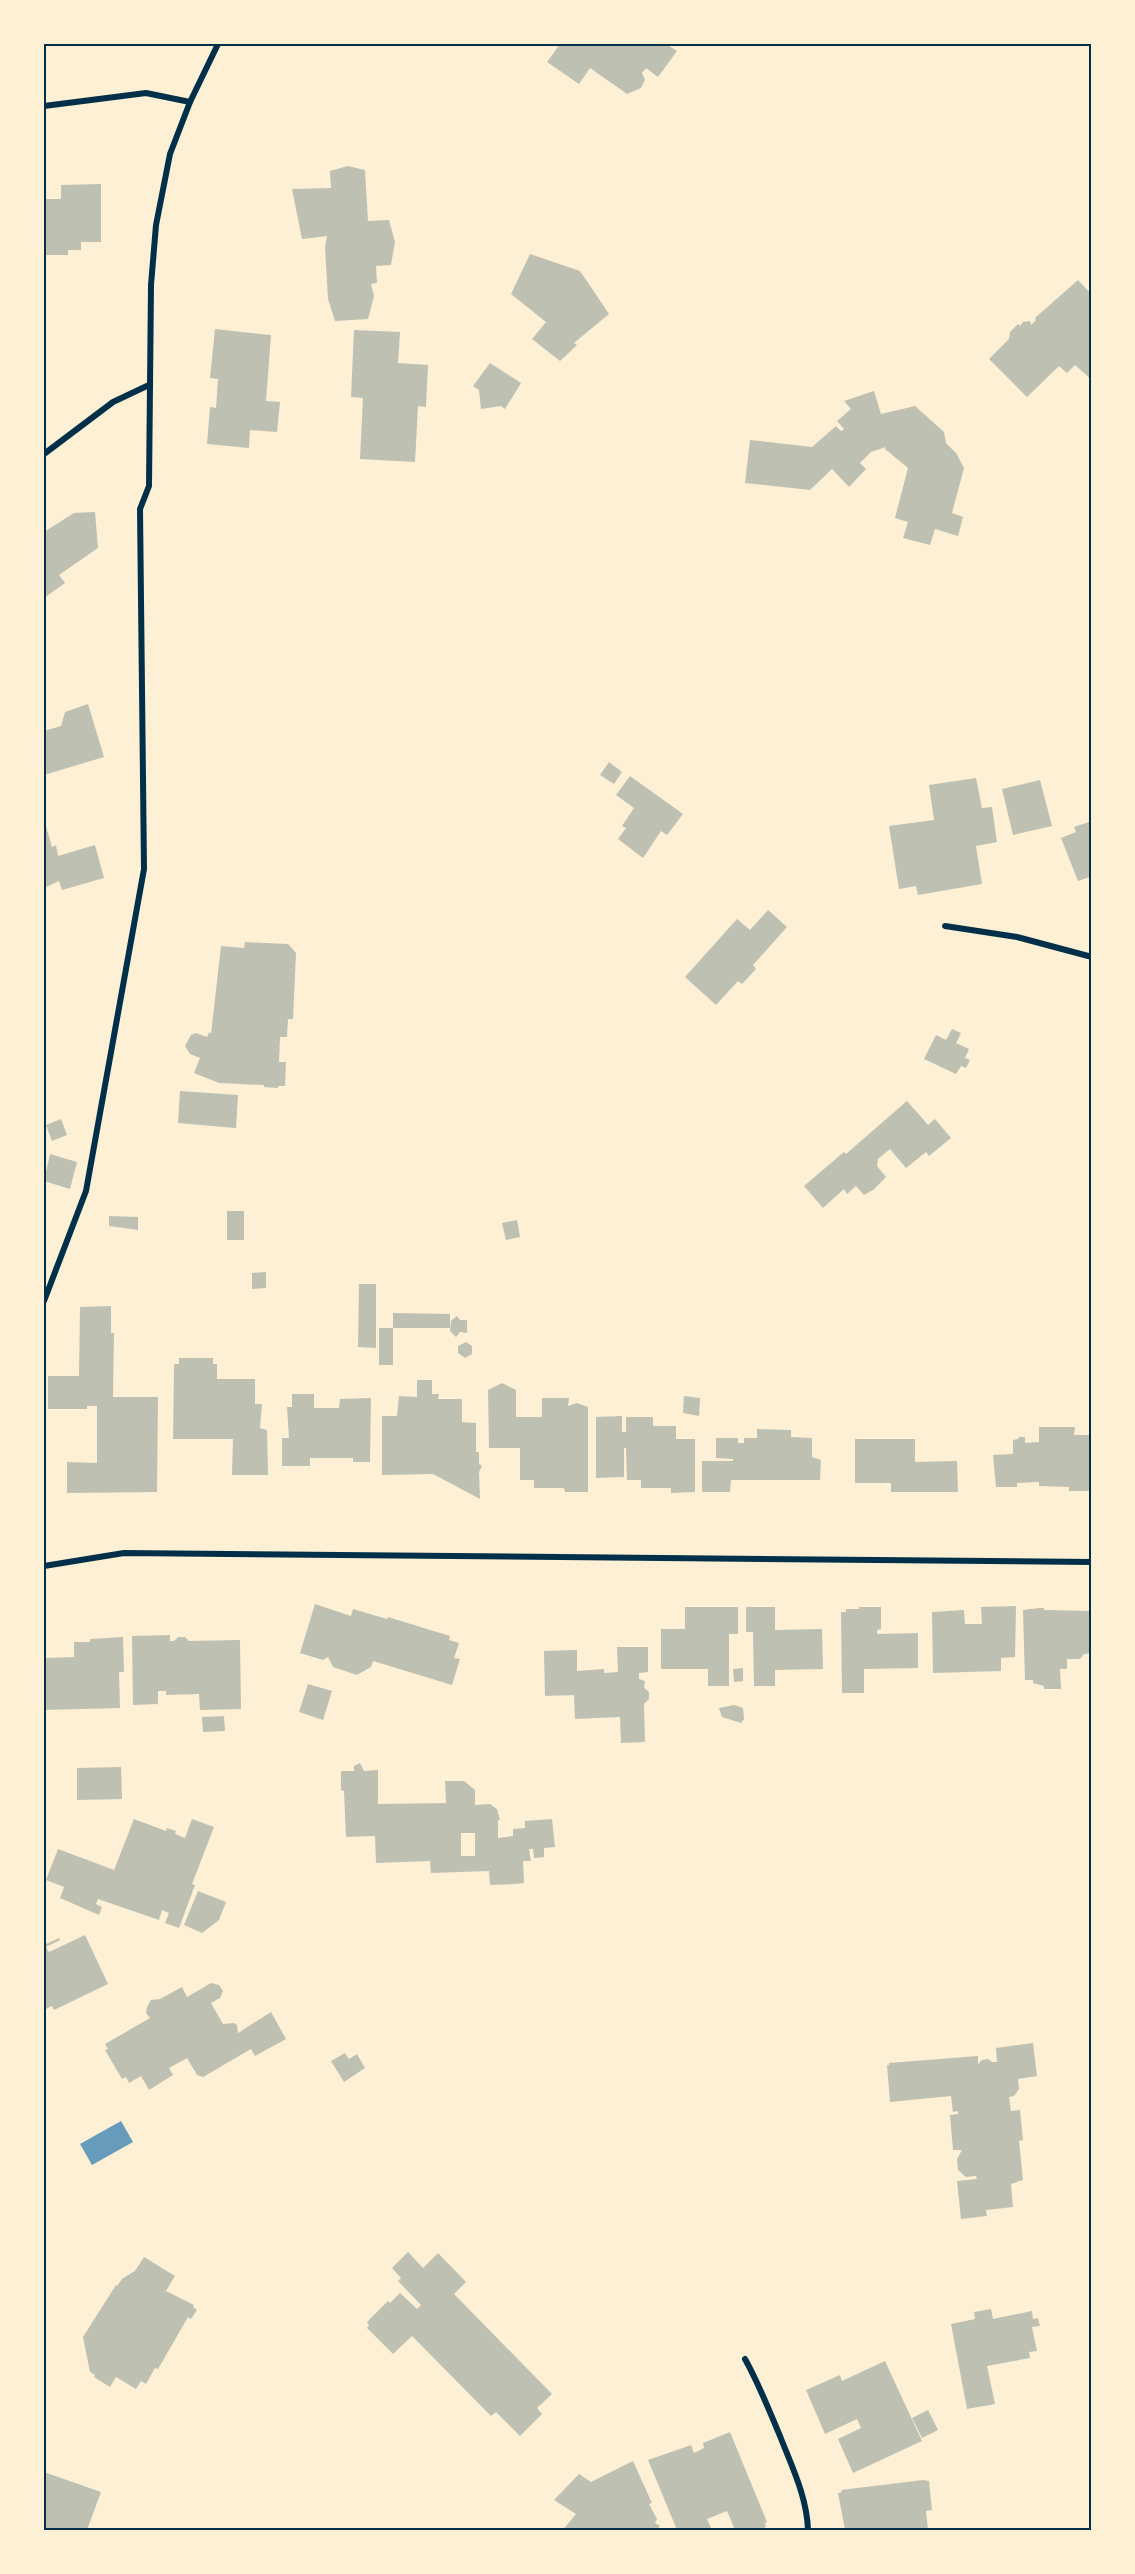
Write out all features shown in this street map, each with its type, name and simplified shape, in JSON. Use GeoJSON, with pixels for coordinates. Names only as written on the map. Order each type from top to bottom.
{"type":"FeatureCollection","features":[{"type":"Feature","properties":{"kind":"street"},"geometry":{"type":"LineString","coordinates":[[44,1301],[86,1191],[144,869],[140,509],[149,486],[151,285],[156,225],[170,154],[190,102],[218,44]]}},
{"type":"Feature","properties":{"kind":"street"},"geometry":{"type":"LineString","coordinates":[[44,106],[146,93],[190,102]]}},
{"type":"Feature","properties":{"kind":"street"},"geometry":{"type":"LineString","coordinates":[[44,453],[113,402],[149,385]]}},
{"type":"Feature","properties":{"kind":"street"},"geometry":{"type":"LineString","coordinates":[[945,926],[1017,937],[1092,957]]}},
{"type":"Feature","properties":{"kind":"street"},"geometry":{"type":"LineString","coordinates":[[44,1566],[124,1553],[1092,1562]]}},
{"type":"Feature","properties":{"kind":"street"},"geometry":{"type":"LineString","coordinates":[[745,2359],[757,2380],[801,2489],[808,2515],[808,2530]]}},
{"type":"Feature","properties":{"kind":"water"},"geometry":{"type":"Polygon","coordinates":[[[121,2121],[133,2142],[92,2165],[80,2144],[121,2121]]]}},
{"type":"Feature","properties":{"kind":"building"},"geometry":{"type":"Polygon","coordinates":[[[560,44],[666,44],[677,51],[658,77],[646,68],[642,73],[645,80],[641,88],[627,94],[590,68],[579,84],[547,62],[560,44]]]}},
{"type":"Feature","properties":{"kind":"building"},"geometry":{"type":"Polygon","coordinates":[[[348,166],[365,170],[368,221],[389,220],[395,242],[391,265],[376,266],[377,283],[371,284],[374,296],[368,319],[335,321],[328,299],[325,247],[327,236],[302,239],[292,189],[331,188],[330,171],[348,166]]]}},
{"type":"Feature","properties":{"kind":"building"},"geometry":{"type":"Polygon","coordinates":[[[101,184],[101,242],[81,242],[81,250],[68,250],[68,255],[44,255],[44,199],[61,199],[61,185],[101,184]]]}},
{"type":"Feature","properties":{"kind":"building"},"geometry":{"type":"Polygon","coordinates":[[[530,254],[580,271],[609,314],[574,343],[577,345],[560,361],[532,339],[546,322],[511,294],[530,254]]]}},
{"type":"Feature","properties":{"kind":"building"},"geometry":{"type":"Polygon","coordinates":[[[1078,280],[1092,295],[1092,380],[1075,365],[1067,373],[1059,366],[1027,397],[989,359],[1009,339],[1010,332],[1018,324],[1020,326],[1023,322],[1030,321],[1031,325],[1036,320],[1035,318],[1078,280]]]}},
{"type":"Feature","properties":{"kind":"building"},"geometry":{"type":"Polygon","coordinates":[[[215,329],[271,335],[266,401],[280,402],[277,432],[250,430],[249,448],[207,444],[210,407],[216,408],[218,379],[210,378],[215,329]]]}},
{"type":"Feature","properties":{"kind":"building"},"geometry":{"type":"Polygon","coordinates":[[[354,330],[400,332],[398,363],[428,365],[426,407],[418,406],[415,462],[360,459],[363,398],[351,397],[354,330]]]}},
{"type":"Feature","properties":{"kind":"building"},"geometry":{"type":"Polygon","coordinates":[[[490,363],[521,383],[505,409],[501,406],[481,409],[479,390],[473,386],[490,363]]]}},
{"type":"Feature","properties":{"kind":"building"},"geometry":{"type":"Polygon","coordinates":[[[874,391],[881,414],[915,406],[944,432],[946,443],[956,453],[964,468],[952,513],[963,517],[958,536],[935,529],[930,545],[903,538],[908,522],[895,518],[908,468],[885,449],[886,447],[871,452],[860,463],[866,469],[849,487],[832,469],[810,490],[745,483],[750,440],[812,447],[836,426],[841,431],[844,429],[837,421],[851,409],[844,401],[874,391]]]}},
{"type":"Feature","properties":{"kind":"building"},"geometry":{"type":"Polygon","coordinates":[[[95,512],[98,548],[59,575],[65,583],[44,598],[44,532],[74,513],[95,512]]]}},
{"type":"Feature","properties":{"kind":"building"},"geometry":{"type":"Polygon","coordinates":[[[88,704],[104,757],[44,775],[44,731],[61,726],[65,712],[88,704]]]}},
{"type":"Feature","properties":{"kind":"building"},"geometry":{"type":"Polygon","coordinates":[[[609,762],[622,772],[614,784],[600,775],[609,762]]]}},
{"type":"Feature","properties":{"kind":"building"},"geometry":{"type":"Polygon","coordinates":[[[630,776],[683,814],[667,835],[661,831],[643,858],[618,839],[626,828],[622,826],[634,808],[616,795],[630,776]]]}},
{"type":"Feature","properties":{"kind":"building"},"geometry":{"type":"Polygon","coordinates":[[[976,778],[982,808],[992,807],[997,842],[976,846],[982,884],[918,895],[916,886],[899,889],[889,826],[934,820],[929,785],[976,778]]]}},
{"type":"Feature","properties":{"kind":"building"},"geometry":{"type":"Polygon","coordinates":[[[1040,780],[1052,826],[1013,835],[1002,789],[1040,780]]]}},
{"type":"Feature","properties":{"kind":"building"},"geometry":{"type":"Polygon","coordinates":[[[1092,821],[1092,876],[1078,881],[1061,838],[1076,832],[1074,827],[1092,821]]]}},
{"type":"Feature","properties":{"kind":"building"},"geometry":{"type":"Polygon","coordinates":[[[46,826],[52,847],[56,845],[58,856],[95,845],[104,878],[62,890],[59,881],[44,888],[44,827],[46,826]]]}},
{"type":"Feature","properties":{"kind":"building"},"geometry":{"type":"Polygon","coordinates":[[[768,910],[787,927],[753,965],[756,969],[742,984],[738,981],[716,1005],[685,977],[737,919],[750,930],[768,910]]]}},
{"type":"Feature","properties":{"kind":"building"},"geometry":{"type":"Polygon","coordinates":[[[245,942],[288,944],[296,953],[293,1019],[288,1019],[287,1037],[280,1037],[279,1062],[286,1062],[285,1086],[278,1086],[278,1088],[264,1087],[264,1085],[219,1083],[194,1073],[200,1058],[190,1054],[185,1046],[191,1035],[196,1033],[207,1037],[209,1032],[211,1034],[221,946],[244,948],[245,942]]]}},
{"type":"Feature","properties":{"kind":"building"},"geometry":{"type":"Polygon","coordinates":[[[952,1029],[961,1033],[956,1043],[969,1049],[965,1058],[970,1060],[966,1068],[961,1066],[956,1074],[924,1059],[936,1035],[946,1040],[952,1029]]]}},
{"type":"Feature","properties":{"kind":"building"},"geometry":{"type":"Polygon","coordinates":[[[180,1091],[238,1095],[236,1128],[178,1123],[180,1091]]]}},
{"type":"Feature","properties":{"kind":"building"},"geometry":{"type":"Polygon","coordinates":[[[907,1101],[928,1125],[935,1119],[951,1138],[929,1156],[926,1152],[906,1168],[890,1149],[878,1159],[877,1166],[886,1177],[873,1190],[864,1195],[856,1186],[847,1194],[844,1189],[823,1208],[804,1186],[844,1152],[846,1154],[907,1101]]]}},
{"type":"Feature","properties":{"kind":"building"},"geometry":{"type":"Polygon","coordinates":[[[61,1119],[67,1135],[52,1141],[46,1125],[61,1119]]]}},
{"type":"Feature","properties":{"kind":"building"},"geometry":{"type":"Polygon","coordinates":[[[50,1154],[77,1162],[70,1189],[44,1181],[50,1154]]]}},
{"type":"Feature","properties":{"kind":"building"},"geometry":{"type":"Polygon","coordinates":[[[227,1211],[244,1211],[244,1240],[227,1240],[227,1211]]]}},
{"type":"Feature","properties":{"kind":"building"},"geometry":{"type":"Polygon","coordinates":[[[109,1216],[138,1217],[138,1230],[109,1226],[109,1216]]]}},
{"type":"Feature","properties":{"kind":"building"},"geometry":{"type":"Polygon","coordinates":[[[517,1220],[520,1237],[506,1240],[502,1223],[517,1220]]]}},
{"type":"Feature","properties":{"kind":"building"},"geometry":{"type":"Polygon","coordinates":[[[266,1272],[266,1288],[252,1289],[252,1273],[266,1272]]]}},
{"type":"Feature","properties":{"kind":"building"},"geometry":{"type":"Polygon","coordinates":[[[359,1284],[376,1284],[376,1348],[358,1347],[359,1284]]]}},
{"type":"Feature","properties":{"kind":"building"},"geometry":{"type":"Polygon","coordinates":[[[111,1306],[111,1333],[114,1333],[113,1397],[158,1397],[157,1492],[67,1493],[67,1462],[97,1463],[97,1406],[87,1406],[87,1409],[48,1409],[48,1376],[79,1376],[80,1307],[111,1306]]]}},
{"type":"Feature","properties":{"kind":"building"},"geometry":{"type":"Polygon","coordinates":[[[393,1313],[450,1314],[450,1328],[393,1328],[393,1313]]]}},
{"type":"Feature","properties":{"kind":"building"},"geometry":{"type":"Polygon","coordinates":[[[457,1316],[460,1320],[467,1320],[467,1333],[460,1332],[456,1337],[450,1331],[451,1321],[457,1316]]]}},
{"type":"Feature","properties":{"kind":"building"},"geometry":{"type":"Polygon","coordinates":[[[379,1328],[393,1328],[393,1365],[379,1365],[379,1328]]]}},
{"type":"Feature","properties":{"kind":"building"},"geometry":{"type":"Polygon","coordinates":[[[466,1342],[472,1346],[472,1354],[465,1358],[458,1353],[458,1346],[466,1342]]]}},
{"type":"Feature","properties":{"kind":"building"},"geometry":{"type":"Polygon","coordinates":[[[179,1358],[213,1358],[213,1364],[217,1364],[217,1379],[255,1379],[255,1404],[262,1404],[260,1428],[267,1430],[268,1475],[232,1475],[233,1439],[173,1439],[174,1364],[179,1364],[179,1358]]]}},
{"type":"Feature","properties":{"kind":"building"},"geometry":{"type":"Polygon","coordinates":[[[417,1380],[432,1380],[432,1394],[439,1394],[438,1399],[462,1399],[462,1422],[476,1423],[476,1452],[479,1452],[479,1464],[482,1466],[479,1472],[480,1499],[433,1474],[382,1475],[382,1416],[397,1416],[399,1396],[417,1397],[417,1380]]]}},
{"type":"Feature","properties":{"kind":"building"},"geometry":{"type":"Polygon","coordinates":[[[502,1383],[516,1390],[516,1417],[542,1417],[542,1398],[569,1398],[568,1406],[577,1403],[588,1407],[588,1492],[565,1492],[564,1488],[534,1488],[534,1480],[520,1480],[520,1448],[489,1448],[488,1390],[502,1383]]]}},
{"type":"Feature","properties":{"kind":"building"},"geometry":{"type":"Polygon","coordinates":[[[292,1394],[314,1394],[314,1408],[339,1408],[340,1399],[371,1398],[370,1462],[353,1462],[353,1458],[310,1458],[310,1466],[282,1466],[282,1438],[289,1438],[287,1407],[292,1407],[292,1394]]]}},
{"type":"Feature","properties":{"kind":"building"},"geometry":{"type":"Polygon","coordinates":[[[684,1396],[700,1398],[699,1416],[683,1413],[684,1396]]]}},
{"type":"Feature","properties":{"kind":"building"},"geometry":{"type":"Polygon","coordinates":[[[622,1416],[622,1432],[626,1432],[626,1417],[653,1417],[653,1426],[676,1426],[676,1439],[695,1439],[695,1492],[671,1493],[671,1488],[641,1488],[641,1480],[627,1480],[626,1448],[624,1448],[624,1477],[596,1478],[596,1417],[622,1416]]]}},
{"type":"Feature","properties":{"kind":"building"},"geometry":{"type":"Polygon","coordinates":[[[1039,1427],[1075,1427],[1074,1435],[1090,1435],[1092,1450],[1089,1450],[1090,1491],[1069,1491],[1069,1487],[1039,1486],[1039,1482],[1017,1483],[1017,1487],[996,1487],[993,1455],[1013,1454],[1013,1440],[1019,1437],[1025,1437],[1025,1443],[1039,1442],[1039,1427]]]}},
{"type":"Feature","properties":{"kind":"building"},"geometry":{"type":"Polygon","coordinates":[[[757,1429],[791,1430],[791,1437],[812,1438],[812,1457],[821,1460],[820,1480],[731,1480],[730,1492],[702,1492],[702,1461],[733,1461],[733,1459],[716,1458],[716,1438],[738,1438],[738,1443],[744,1443],[744,1438],[757,1438],[757,1429]]]}},
{"type":"Feature","properties":{"kind":"building"},"geometry":{"type":"Polygon","coordinates":[[[855,1439],[915,1439],[915,1462],[957,1461],[958,1492],[891,1492],[891,1483],[855,1483],[855,1439]]]}},
{"type":"Feature","properties":{"kind":"building"},"geometry":{"type":"Polygon","coordinates":[[[315,1604],[351,1616],[353,1609],[387,1619],[388,1617],[450,1636],[449,1640],[459,1643],[454,1658],[460,1659],[452,1685],[373,1661],[371,1667],[357,1675],[333,1667],[328,1657],[323,1660],[300,1653],[315,1604]]]}},
{"type":"Feature","properties":{"kind":"building"},"geometry":{"type":"Polygon","coordinates":[[[1016,1606],[1015,1657],[1001,1658],[1001,1671],[933,1673],[932,1612],[964,1610],[965,1624],[982,1624],[981,1607],[1016,1606]]]}},
{"type":"Feature","properties":{"kind":"building"},"geometry":{"type":"Polygon","coordinates":[[[685,1607],[738,1607],[738,1634],[729,1634],[729,1686],[708,1686],[708,1669],[661,1669],[661,1629],[685,1629],[685,1607]]]}},
{"type":"Feature","properties":{"kind":"building"},"geometry":{"type":"Polygon","coordinates":[[[746,1607],[775,1607],[775,1630],[822,1629],[823,1669],[775,1670],[775,1686],[754,1686],[753,1632],[746,1632],[746,1607]]]}},
{"type":"Feature","properties":{"kind":"building"},"geometry":{"type":"Polygon","coordinates":[[[859,1607],[881,1607],[881,1629],[877,1630],[877,1634],[918,1633],[918,1668],[864,1669],[864,1693],[842,1693],[841,1612],[846,1612],[846,1609],[859,1609],[859,1607]]]}},
{"type":"Feature","properties":{"kind":"building"},"geometry":{"type":"Polygon","coordinates":[[[1039,1608],[1092,1611],[1092,1653],[1084,1654],[1080,1659],[1067,1659],[1067,1669],[1060,1669],[1061,1689],[1044,1689],[1044,1686],[1033,1683],[1033,1680],[1025,1680],[1023,1610],[1039,1608]]]}},
{"type":"Feature","properties":{"kind":"building"},"geometry":{"type":"Polygon","coordinates":[[[170,1635],[170,1641],[178,1637],[185,1637],[189,1641],[240,1640],[241,1709],[200,1710],[199,1694],[166,1695],[166,1691],[158,1691],[158,1704],[133,1705],[132,1636],[170,1635]]]}},
{"type":"Feature","properties":{"kind":"building"},"geometry":{"type":"Polygon","coordinates":[[[123,1637],[124,1672],[119,1672],[120,1708],[44,1710],[44,1658],[74,1657],[74,1642],[123,1637]]]}},
{"type":"Feature","properties":{"kind":"building"},"geometry":{"type":"Polygon","coordinates":[[[617,1647],[648,1647],[648,1672],[639,1673],[639,1679],[645,1681],[644,1688],[649,1692],[649,1699],[644,1704],[645,1742],[621,1743],[620,1717],[575,1719],[574,1695],[545,1696],[544,1651],[577,1650],[577,1671],[604,1669],[604,1673],[618,1672],[617,1647]]]}},
{"type":"Feature","properties":{"kind":"building"},"geometry":{"type":"Polygon","coordinates":[[[743,1668],[743,1681],[734,1682],[733,1669],[743,1668]]]}},
{"type":"Feature","properties":{"kind":"building"},"geometry":{"type":"Polygon","coordinates":[[[308,1684],[332,1691],[323,1720],[299,1712],[308,1684]]]}},
{"type":"Feature","properties":{"kind":"building"},"geometry":{"type":"Polygon","coordinates":[[[734,1705],[743,1708],[744,1719],[741,1723],[722,1717],[719,1708],[734,1705]]]}},
{"type":"Feature","properties":{"kind":"building"},"geometry":{"type":"Polygon","coordinates":[[[224,1716],[225,1731],[203,1732],[202,1717],[224,1716]]]}},
{"type":"Feature","properties":{"kind":"building"},"geometry":{"type":"Polygon","coordinates":[[[360,1763],[364,1771],[378,1770],[378,1804],[446,1803],[445,1781],[464,1781],[475,1790],[475,1805],[490,1804],[497,1809],[500,1820],[498,1820],[498,1838],[513,1836],[513,1829],[525,1828],[525,1821],[552,1819],[555,1847],[544,1848],[544,1857],[534,1858],[533,1849],[529,1849],[531,1861],[523,1861],[524,1883],[515,1884],[490,1885],[489,1871],[431,1873],[430,1861],[376,1863],[375,1836],[346,1837],[341,1771],[354,1771],[354,1766],[360,1763]],[[461,1833],[461,1856],[475,1856],[475,1833],[461,1833]]]}},
{"type":"Feature","properties":{"kind":"building"},"geometry":{"type":"Polygon","coordinates":[[[121,1767],[122,1799],[77,1800],[77,1768],[121,1767]]]}},
{"type":"Feature","properties":{"kind":"building"},"geometry":{"type":"Polygon","coordinates":[[[134,1819],[166,1831],[167,1828],[176,1831],[175,1834],[185,1838],[192,1819],[214,1827],[192,1884],[195,1885],[179,1928],[165,1923],[169,1913],[162,1910],[159,1920],[98,1899],[96,1904],[102,1907],[99,1915],[60,1898],[64,1887],[46,1880],[58,1849],[114,1870],[134,1819]]]}},
{"type":"Feature","properties":{"kind":"building"},"geometry":{"type":"Polygon","coordinates":[[[198,1891],[226,1902],[219,1920],[202,1933],[184,1925],[198,1891]]]}},
{"type":"Feature","properties":{"kind":"building"},"geometry":{"type":"Polygon","coordinates":[[[85,1935],[108,1984],[54,2010],[52,2006],[44,2010],[44,1945],[59,1938],[60,1940],[46,1947],[49,1952],[85,1935]]]}},
{"type":"Feature","properties":{"kind":"building"},"geometry":{"type":"Polygon","coordinates":[[[211,1983],[219,1985],[223,1991],[220,1998],[211,2003],[223,2024],[234,2023],[237,2025],[238,2033],[271,2012],[286,2039],[255,2056],[251,2049],[203,2077],[197,2075],[187,2058],[169,2068],[173,2075],[149,2090],[141,2076],[129,2083],[126,2077],[122,2079],[105,2050],[108,2049],[105,2044],[150,2018],[146,2013],[151,2000],[160,1999],[182,1987],[187,1997],[211,1983]]]}},
{"type":"Feature","properties":{"kind":"building"},"geometry":{"type":"Polygon","coordinates":[[[1033,2043],[1037,2076],[1018,2079],[1019,2089],[1014,2096],[1009,2097],[1011,2111],[1020,2110],[1023,2140],[1019,2141],[1023,2180],[1011,2184],[1013,2207],[986,2210],[987,2216],[961,2219],[957,2181],[977,2179],[976,2176],[966,2177],[958,2170],[957,2159],[962,2150],[953,2150],[950,2115],[958,2114],[958,2111],[953,2112],[951,2096],[890,2102],[887,2065],[978,2056],[978,2064],[988,2059],[997,2062],[996,2048],[1033,2043]]]}},
{"type":"Feature","properties":{"kind":"building"},"geometry":{"type":"Polygon","coordinates":[[[345,2053],[349,2059],[357,2054],[365,2068],[344,2082],[331,2061],[345,2053]]]}},
{"type":"Feature","properties":{"kind":"building"},"geometry":{"type":"Polygon","coordinates":[[[408,2252],[423,2268],[438,2253],[466,2282],[454,2294],[552,2394],[537,2408],[542,2414],[520,2436],[496,2412],[491,2416],[412,2336],[393,2354],[367,2328],[369,2325],[367,2322],[388,2301],[390,2303],[400,2293],[417,2309],[421,2305],[398,2281],[401,2278],[392,2268],[408,2252]]]}},
{"type":"Feature","properties":{"kind":"building"},"geometry":{"type":"Polygon","coordinates":[[[144,2257],[175,2276],[166,2291],[194,2305],[193,2307],[197,2310],[191,2319],[188,2317],[158,2369],[155,2368],[146,2384],[141,2381],[136,2389],[116,2377],[110,2387],[90,2372],[83,2337],[116,2285],[135,2271],[144,2257]]]}},
{"type":"Feature","properties":{"kind":"building"},"geometry":{"type":"Polygon","coordinates":[[[991,2309],[993,2319],[1032,2311],[1033,2319],[1038,2318],[1040,2326],[1032,2327],[1037,2351],[1029,2352],[1030,2358],[987,2366],[995,2404],[967,2409],[951,2324],[975,2319],[974,2312],[991,2309]]]}},
{"type":"Feature","properties":{"kind":"building"},"geometry":{"type":"Polygon","coordinates":[[[885,2361],[922,2441],[853,2473],[838,2439],[861,2428],[857,2419],[825,2434],[806,2390],[840,2375],[842,2381],[885,2361]]]}},
{"type":"Feature","properties":{"kind":"building"},"geometry":{"type":"Polygon","coordinates":[[[928,2410],[938,2430],[922,2438],[912,2418],[928,2410]]]}},
{"type":"Feature","properties":{"kind":"building"},"geometry":{"type":"Polygon","coordinates":[[[730,2432],[767,2522],[766,2527],[758,2530],[735,2530],[727,2511],[707,2519],[712,2530],[677,2530],[648,2460],[691,2445],[694,2453],[704,2448],[703,2443],[730,2432]]]}},
{"type":"Feature","properties":{"kind":"building"},"geometry":{"type":"Polygon","coordinates":[[[633,2461],[652,2503],[649,2504],[657,2519],[655,2523],[660,2526],[657,2530],[563,2530],[576,2514],[554,2500],[579,2474],[591,2482],[633,2461]]]}},
{"type":"Feature","properties":{"kind":"building"},"geometry":{"type":"Polygon","coordinates":[[[44,2472],[101,2492],[87,2530],[44,2529],[44,2472]]]}},
{"type":"Feature","properties":{"kind":"building"},"geometry":{"type":"Polygon","coordinates":[[[929,2481],[932,2510],[926,2511],[928,2530],[845,2530],[838,2493],[842,2492],[841,2490],[929,2481]]]}}]}
